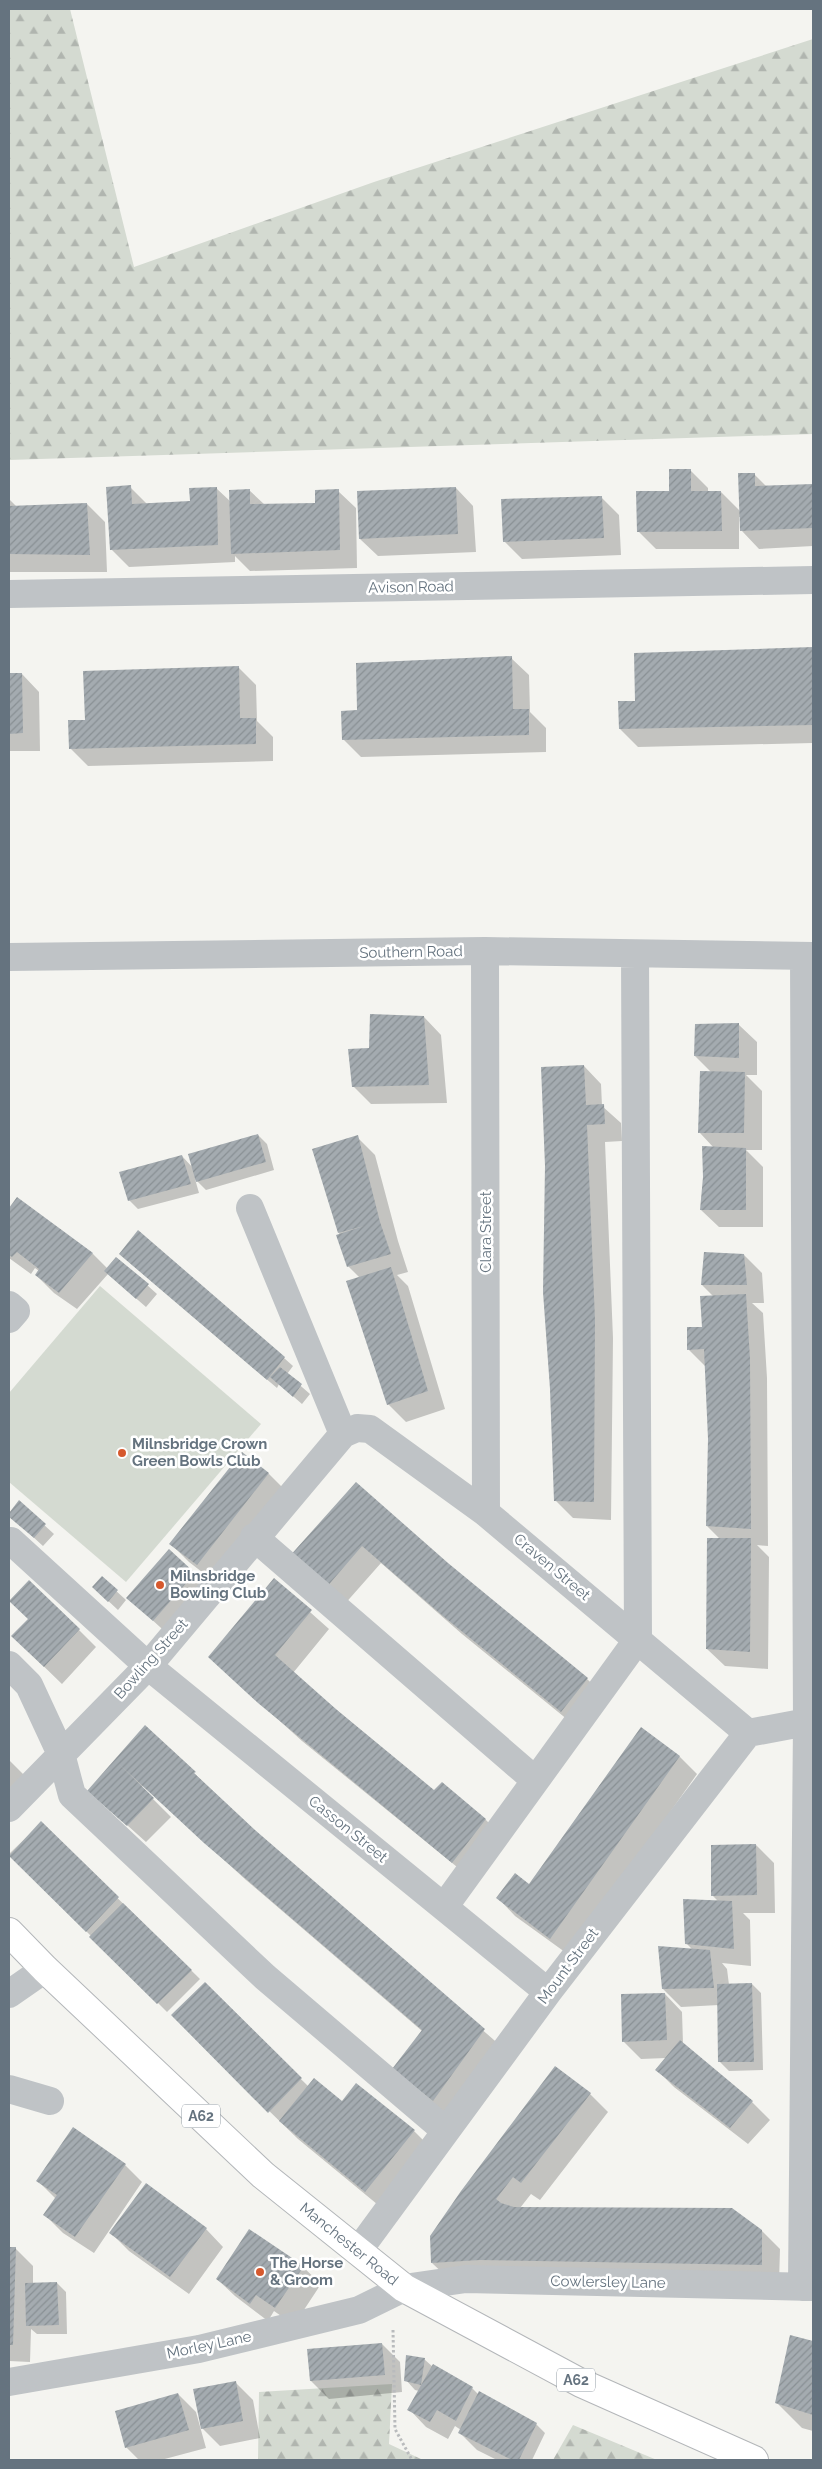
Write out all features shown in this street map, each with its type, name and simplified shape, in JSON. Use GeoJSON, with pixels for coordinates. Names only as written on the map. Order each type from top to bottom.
{"type":"FeatureCollection","features":[{"type":"Feature","properties":{"kind":"main road","name":"Manchester Road"},"geometry":{"type":"LineString","coordinates":[[9,1932],[45,1969],[264,2175],[404,2288],[581,2383],[754,2460]]}},
{"type":"Feature","properties":{"kind":"street","name":"Avison Road"},"geometry":{"type":"LineString","coordinates":[[9,594],[813,580]]}},
{"type":"Feature","properties":{"kind":"street","name":"Southern Road"},"geometry":{"type":"LineString","coordinates":[[9,957],[485,950],[809,956]]}},
{"type":"Feature","properties":{"kind":"street","name":"Clara Street"},"geometry":{"type":"LineString","coordinates":[[485,950],[486,1513]]}},
{"type":"Feature","properties":{"kind":"street"},"geometry":{"type":"LineString","coordinates":[[444,1907],[638,1639],[635,954]]}},
{"type":"Feature","properties":{"kind":"street"},"geometry":{"type":"LineString","coordinates":[[808,2287],[809,956]]}},
{"type":"Feature","properties":{"kind":"street"},"geometry":{"type":"LineString","coordinates":[[250,1208],[343,1434]]}},
{"type":"Feature","properties":{"kind":"street"},"geometry":{"type":"LineString","coordinates":[[9,1305],[16,1311],[9,1319]]}},
{"type":"Feature","properties":{"kind":"street","name":"Craven Street"},"geometry":{"type":"LineString","coordinates":[[343,1434],[357,1428],[370,1429],[486,1513],[748,1733]]}},
{"type":"Feature","properties":{"kind":"street","name":"Bowling Street"},"geometry":{"type":"LineString","coordinates":[[9,1808],[148,1666],[254,1537],[343,1434]]}},
{"type":"Feature","properties":{"kind":"street"},"geometry":{"type":"LineString","coordinates":[[254,1537],[535,1780]]}},
{"type":"Feature","properties":{"kind":"street","name":"Casson Street"},"geometry":{"type":"LineString","coordinates":[[11,1542],[148,1666],[548,1992]]}},
{"type":"Feature","properties":{"kind":"street"},"geometry":{"type":"LineString","coordinates":[[9,1665],[29,1685],[61,1754],[72,1796],[265,1977],[446,2131]]}},
{"type":"Feature","properties":{"kind":"street"},"geometry":{"type":"LineString","coordinates":[[748,1733],[807,1722]]}},
{"type":"Feature","properties":{"kind":"street","name":"Mount Street"},"geometry":{"type":"LineString","coordinates":[[358,2251],[548,1992],[748,1733]]}},
{"type":"Feature","properties":{"kind":"street"},"geometry":{"type":"LineString","coordinates":[[9,1994],[45,1969]]}},
{"type":"Feature","properties":{"kind":"street"},"geometry":{"type":"LineString","coordinates":[[9,2089],[50,2101]]}},
{"type":"Feature","properties":{"kind":"street","name":"Cowlersley Lane"},"geometry":{"type":"LineString","coordinates":[[404,2288],[466,2280],[808,2287]]}},
{"type":"Feature","properties":{"kind":"street","name":"Morley Lane"},"geometry":{"type":"LineString","coordinates":[[9,2382],[199,2349],[359,2310],[404,2288]]}},
{"type":"Feature","properties":{"kind":"path"},"geometry":{"type":"LineString","coordinates":[[404,2288],[393,2329],[395,2429],[412,2460]]}},
{"type":"Feature","properties":{"kind":"green space"},"geometry":{"type":"Polygon","coordinates":[[[9,9],[70,9],[134,267],[374,182],[813,39],[813,434],[9,460],[9,9]]]}},
{"type":"Feature","properties":{"kind":"green space","name":"Milnsbridge Crown Green Bowls Club"},"geometry":{"type":"Polygon","coordinates":[[[100,1286],[261,1424],[126,1582],[9,1482],[9,1393],[100,1286]]]}},
{"type":"Feature","properties":{"kind":"green space"},"geometry":{"type":"Polygon","coordinates":[[[392,2384],[389,2444],[423,2460],[258,2460],[259,2392],[392,2384]]]}},
{"type":"Feature","properties":{"kind":"green space"},"geometry":{"type":"Polygon","coordinates":[[[573,2425],[657,2460],[553,2460],[573,2425]]]}},
{"type":"Feature","properties":{"kind":"building"},"geometry":{"type":"Polygon","coordinates":[[[669,469],[691,469],[691,491],[721,491],[722,531],[637,532],[636,491],[669,491],[669,469]]]}},
{"type":"Feature","properties":{"kind":"building"},"geometry":{"type":"Polygon","coordinates":[[[738,473],[755,473],[755,486],[813,484],[813,528],[740,531],[738,473]]]}},
{"type":"Feature","properties":{"kind":"building"},"geometry":{"type":"Polygon","coordinates":[[[131,485],[132,504],[190,501],[189,488],[217,487],[218,545],[110,550],[106,487],[131,485]]]}},
{"type":"Feature","properties":{"kind":"building"},"geometry":{"type":"Polygon","coordinates":[[[456,487],[458,534],[359,539],[357,491],[456,487]]]}},
{"type":"Feature","properties":{"kind":"building"},"geometry":{"type":"Polygon","coordinates":[[[250,489],[250,504],[315,503],[315,490],[339,489],[340,550],[231,554],[229,490],[250,489]]]}},
{"type":"Feature","properties":{"kind":"building"},"geometry":{"type":"Polygon","coordinates":[[[602,496],[604,538],[503,542],[501,499],[602,496]]]}},
{"type":"Feature","properties":{"kind":"building"},"geometry":{"type":"Polygon","coordinates":[[[87,503],[90,555],[9,554],[9,506],[87,503]]]}},
{"type":"Feature","properties":{"kind":"building"},"geometry":{"type":"Polygon","coordinates":[[[813,647],[813,725],[619,729],[618,701],[635,701],[634,653],[813,647]]]}},
{"type":"Feature","properties":{"kind":"building"},"geometry":{"type":"Polygon","coordinates":[[[512,656],[513,709],[529,709],[529,735],[342,740],[341,711],[357,710],[356,663],[512,656]]]}},
{"type":"Feature","properties":{"kind":"building"},"geometry":{"type":"Polygon","coordinates":[[[239,666],[240,718],[256,718],[256,744],[69,749],[68,720],[85,720],[83,671],[239,666]]]}},
{"type":"Feature","properties":{"kind":"building"},"geometry":{"type":"Polygon","coordinates":[[[9,673],[22,673],[23,733],[9,734],[9,673]]]}},
{"type":"Feature","properties":{"kind":"building"},"geometry":{"type":"Polygon","coordinates":[[[370,1014],[424,1016],[429,1085],[352,1087],[348,1049],[369,1048],[370,1014]]]}},
{"type":"Feature","properties":{"kind":"building"},"geometry":{"type":"Polygon","coordinates":[[[739,1023],[739,1058],[694,1056],[695,1024],[739,1023]]]}},
{"type":"Feature","properties":{"kind":"building"},"geometry":{"type":"Polygon","coordinates":[[[584,1065],[586,1105],[604,1104],[605,1124],[587,1125],[595,1320],[594,1502],[554,1501],[550,1389],[543,1292],[545,1166],[541,1067],[584,1065]]]}},
{"type":"Feature","properties":{"kind":"building"},"geometry":{"type":"Polygon","coordinates":[[[700,1071],[745,1072],[744,1133],[698,1133],[700,1071]]]}},
{"type":"Feature","properties":{"kind":"building"},"geometry":{"type":"Polygon","coordinates":[[[258,1134],[266,1162],[196,1182],[188,1154],[258,1134]]]}},
{"type":"Feature","properties":{"kind":"building"},"geometry":{"type":"Polygon","coordinates":[[[358,1135],[380,1222],[391,1254],[347,1267],[336,1235],[364,1226],[338,1233],[312,1149],[358,1135]]]}},
{"type":"Feature","properties":{"kind":"building"},"geometry":{"type":"Polygon","coordinates":[[[702,1146],[746,1148],[746,1210],[700,1210],[703,1177],[702,1146]]]}},
{"type":"Feature","properties":{"kind":"building"},"geometry":{"type":"Polygon","coordinates":[[[182,1155],[191,1184],[128,1201],[119,1172],[182,1155]]]}},
{"type":"Feature","properties":{"kind":"building"},"geometry":{"type":"Polygon","coordinates":[[[17,1197],[93,1253],[59,1293],[35,1275],[39,1269],[17,1252],[12,1257],[9,1255],[9,1208],[17,1197]]]}},
{"type":"Feature","properties":{"kind":"building"},"geometry":{"type":"Polygon","coordinates":[[[138,1230],[285,1357],[267,1380],[119,1254],[138,1230]]]}},
{"type":"Feature","properties":{"kind":"building"},"geometry":{"type":"Polygon","coordinates":[[[704,1252],[744,1254],[747,1285],[701,1285],[704,1252]]]}},
{"type":"Feature","properties":{"kind":"building"},"geometry":{"type":"Polygon","coordinates":[[[116,1257],[149,1284],[136,1299],[104,1271],[116,1257]]]}},
{"type":"Feature","properties":{"kind":"building"},"geometry":{"type":"Polygon","coordinates":[[[391,1267],[428,1391],[387,1405],[346,1281],[391,1267]]]}},
{"type":"Feature","properties":{"kind":"building"},"geometry":{"type":"Polygon","coordinates":[[[746,1294],[750,1359],[751,1529],[706,1526],[708,1439],[704,1349],[687,1350],[687,1327],[702,1327],[700,1296],[746,1294]]]}},
{"type":"Feature","properties":{"kind":"building"},"geometry":{"type":"Polygon","coordinates":[[[280,1367],[302,1384],[293,1397],[270,1377],[280,1367]]]}},
{"type":"Feature","properties":{"kind":"building"},"geometry":{"type":"Polygon","coordinates":[[[242,1452],[269,1473],[197,1565],[169,1544],[242,1452]]]}},
{"type":"Feature","properties":{"kind":"building"},"geometry":{"type":"Polygon","coordinates":[[[356,1482],[448,1563],[588,1678],[561,1712],[443,1616],[362,1546],[325,1589],[288,1558],[356,1482]]]}},
{"type":"Feature","properties":{"kind":"building"},"geometry":{"type":"Polygon","coordinates":[[[19,1500],[46,1524],[34,1538],[9,1517],[9,1513],[19,1500]]]}},
{"type":"Feature","properties":{"kind":"building"},"geometry":{"type":"Polygon","coordinates":[[[707,1538],[751,1538],[750,1652],[706,1649],[707,1538]]]}},
{"type":"Feature","properties":{"kind":"building","name":"Milnsbridge Bowling Club"},"geometry":{"type":"Polygon","coordinates":[[[169,1549],[195,1573],[153,1621],[126,1598],[169,1549]]]}},
{"type":"Feature","properties":{"kind":"building"},"geometry":{"type":"Polygon","coordinates":[[[102,1576],[118,1590],[108,1602],[92,1587],[102,1576]]]}},
{"type":"Feature","properties":{"kind":"building"},"geometry":{"type":"Polygon","coordinates":[[[274,1578],[312,1610],[275,1655],[337,1710],[434,1790],[442,1782],[486,1819],[452,1863],[258,1703],[208,1657],[274,1578]]]}},
{"type":"Feature","properties":{"kind":"building"},"geometry":{"type":"Polygon","coordinates":[[[29,1580],[80,1629],[44,1667],[11,1636],[28,1619],[9,1601],[29,1580]]]}},
{"type":"Feature","properties":{"kind":"building"},"geometry":{"type":"Polygon","coordinates":[[[145,1725],[255,1830],[485,2029],[433,2101],[392,2069],[422,2030],[204,1843],[119,1764],[154,1798],[127,1826],[87,1791],[145,1725]]]}},
{"type":"Feature","properties":{"kind":"building"},"geometry":{"type":"Polygon","coordinates":[[[641,1727],[680,1756],[550,1939],[496,1898],[515,1873],[529,1884],[641,1727]]]}},
{"type":"Feature","properties":{"kind":"building"},"geometry":{"type":"Polygon","coordinates":[[[41,1821],[119,1897],[86,1932],[9,1856],[41,1821]]]}},
{"type":"Feature","properties":{"kind":"building"},"geometry":{"type":"Polygon","coordinates":[[[756,1844],[757,1895],[711,1896],[711,1845],[756,1844]]]}},
{"type":"Feature","properties":{"kind":"building"},"geometry":{"type":"Polygon","coordinates":[[[683,1899],[732,1901],[734,1949],[685,1944],[683,1899]]]}},
{"type":"Feature","properties":{"kind":"building"},"geometry":{"type":"Polygon","coordinates":[[[123,1903],[192,1970],[157,2004],[89,1937],[123,1903]]]}},
{"type":"Feature","properties":{"kind":"building"},"geometry":{"type":"Polygon","coordinates":[[[658,1946],[710,1950],[714,1988],[662,1989],[658,1946]]]}},
{"type":"Feature","properties":{"kind":"building"},"geometry":{"type":"Polygon","coordinates":[[[205,1982],[302,2078],[268,2113],[171,2015],[205,1982]]]}},
{"type":"Feature","properties":{"kind":"building"},"geometry":{"type":"Polygon","coordinates":[[[752,1983],[754,2062],[718,2062],[717,1984],[752,1983]]]}},
{"type":"Feature","properties":{"kind":"building"},"geometry":{"type":"Polygon","coordinates":[[[665,1993],[667,2040],[622,2042],[621,1994],[665,1993]]]}},
{"type":"Feature","properties":{"kind":"building"},"geometry":{"type":"Polygon","coordinates":[[[680,2040],[753,2101],[730,2128],[655,2070],[680,2040]]]}},
{"type":"Feature","properties":{"kind":"building"},"geometry":{"type":"Polygon","coordinates":[[[555,2066],[591,2093],[521,2183],[513,2177],[496,2199],[501,2203],[514,2207],[732,2208],[762,2230],[762,2265],[480,2260],[431,2263],[430,2236],[461,2191],[555,2066]]]}},
{"type":"Feature","properties":{"kind":"building"},"geometry":{"type":"Polygon","coordinates":[[[314,2078],[342,2101],[356,2083],[415,2130],[365,2192],[279,2121],[314,2078]]]}},
{"type":"Feature","properties":{"kind":"building"},"geometry":{"type":"Polygon","coordinates":[[[73,2127],[126,2164],[75,2237],[43,2215],[57,2195],[36,2181],[73,2127]]]}},
{"type":"Feature","properties":{"kind":"building"},"geometry":{"type":"Polygon","coordinates":[[[146,2183],[207,2228],[170,2277],[109,2233],[146,2183]]]}},
{"type":"Feature","properties":{"kind":"building","name":"The Horse & Groom"},"geometry":{"type":"Polygon","coordinates":[[[249,2229],[304,2266],[275,2308],[256,2295],[250,2304],[216,2279],[249,2229]]]}},
{"type":"Feature","properties":{"kind":"building"},"geometry":{"type":"Polygon","coordinates":[[[9,2247],[16,2247],[13,2345],[9,2345],[9,2247]]]}},
{"type":"Feature","properties":{"kind":"building"},"geometry":{"type":"Polygon","coordinates":[[[57,2282],[59,2325],[26,2326],[25,2283],[57,2282]]]}},
{"type":"Feature","properties":{"kind":"building"},"geometry":{"type":"Polygon","coordinates":[[[790,2335],[813,2341],[813,2415],[775,2403],[790,2335]]]}},
{"type":"Feature","properties":{"kind":"building"},"geometry":{"type":"Polygon","coordinates":[[[382,2343],[385,2375],[310,2381],[307,2349],[382,2343]]]}},
{"type":"Feature","properties":{"kind":"building"},"geometry":{"type":"Polygon","coordinates":[[[406,2355],[425,2358],[421,2385],[404,2381],[406,2355]]]}},
{"type":"Feature","properties":{"kind":"building"},"geometry":{"type":"Polygon","coordinates":[[[433,2364],[473,2387],[456,2421],[437,2410],[430,2422],[407,2410],[433,2364]]]}},
{"type":"Feature","properties":{"kind":"building"},"geometry":{"type":"Polygon","coordinates":[[[236,2381],[243,2421],[201,2429],[193,2389],[236,2381]]]}},
{"type":"Feature","properties":{"kind":"building"},"geometry":{"type":"Polygon","coordinates":[[[479,2391],[537,2423],[519,2460],[512,2460],[458,2433],[479,2391]]]}},
{"type":"Feature","properties":{"kind":"building"},"geometry":{"type":"Polygon","coordinates":[[[178,2393],[189,2430],[125,2448],[115,2411],[178,2393]]]}},
{"type":"Feature","properties":{"kind":"place","name":"Milnsbridge Crown Green Bowls Club"},"geometry":{"type":"Point","coordinates":[122,1453]}},
{"type":"Feature","properties":{"kind":"place","name":"Milnsbridge Bowling Club"},"geometry":{"type":"Point","coordinates":[160,1585]}},
{"type":"Feature","properties":{"kind":"place","name":"The Horse & Groom"},"geometry":{"type":"Point","coordinates":[260,2272]}}]}
